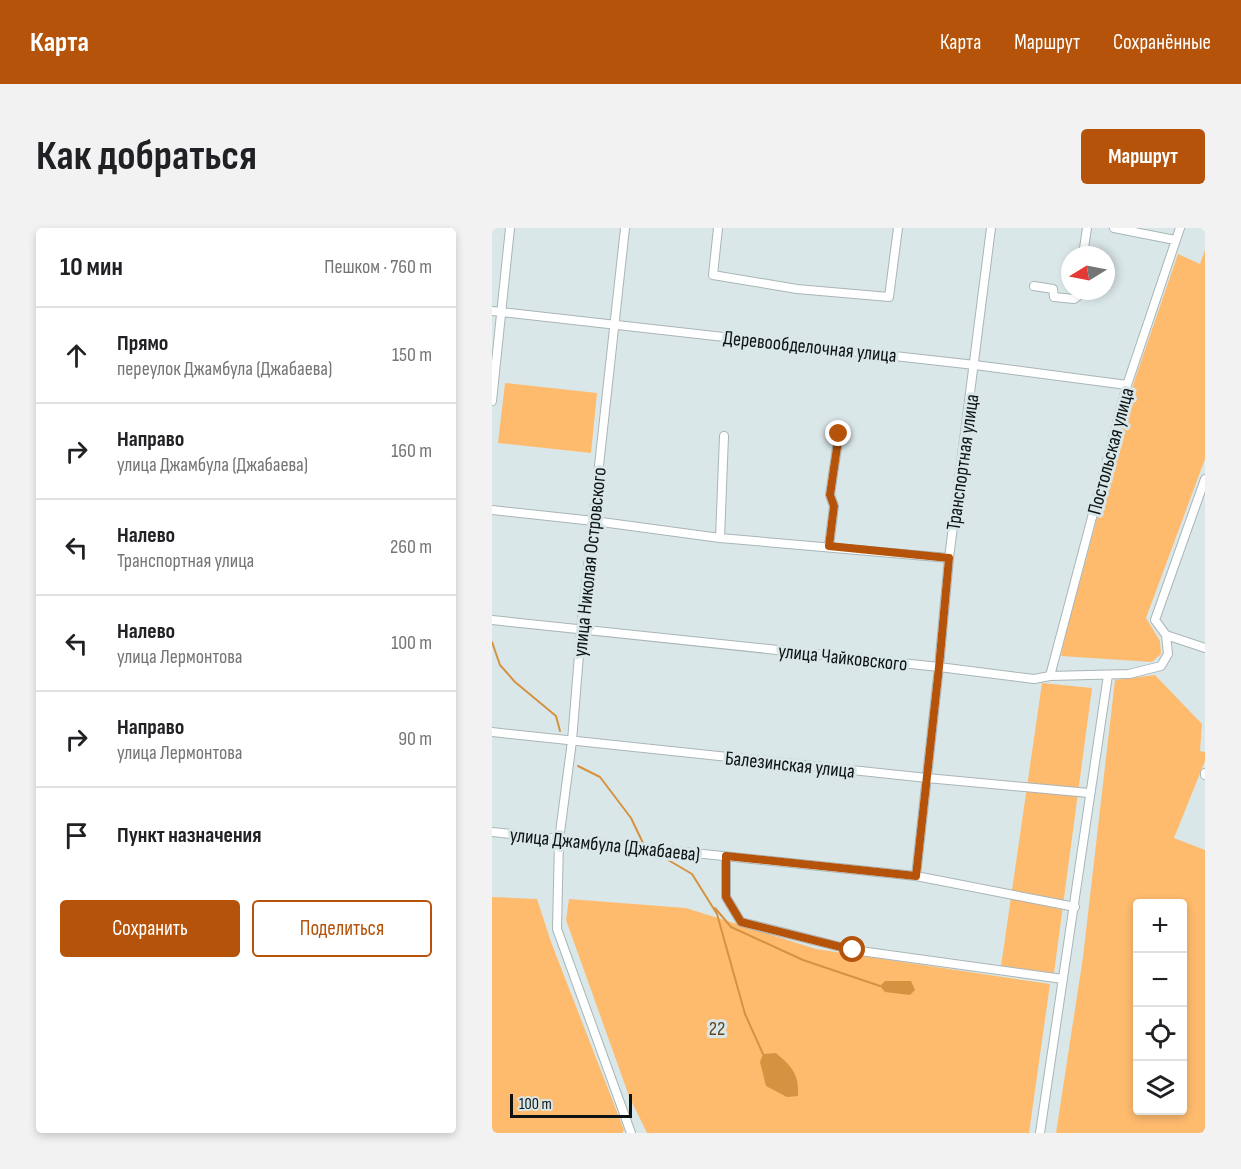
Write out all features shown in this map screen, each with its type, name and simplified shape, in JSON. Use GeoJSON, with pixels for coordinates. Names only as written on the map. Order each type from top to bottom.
{"type":"FeatureCollection","features":[{"type":"Feature","properties":{"kind":"street"},"geometry":{"type":"LineString","coordinates":[[492,401],[510,228]]}},
{"type":"Feature","properties":{"kind":"street","name":"улица Николая Островского"},"geometry":{"type":"LineString","coordinates":[[625,228],[581,630],[572,741],[559,840],[557,929],[631,1133]]}},
{"type":"Feature","properties":{"kind":"street"},"geometry":{"type":"LineString","coordinates":[[718,228],[713,275],[797,289],[889,297],[898,228]]}},
{"type":"Feature","properties":{"kind":"street","name":"Транспортная улица"},"geometry":{"type":"LineString","coordinates":[[916,876],[949,558],[991,228]]}},
{"type":"Feature","properties":{"kind":"street"},"geometry":{"type":"LineString","coordinates":[[1084,246],[1087,228]]}},
{"type":"Feature","properties":{"kind":"street"},"geometry":{"type":"LineString","coordinates":[[1114,228],[1175,240]]}},
{"type":"Feature","properties":{"kind":"street","name":"Постольская улица"},"geometry":{"type":"LineString","coordinates":[[1050,676],[1127,385],[1180,228]]}},
{"type":"Feature","properties":{"kind":"street"},"geometry":{"type":"LineString","coordinates":[[1034,286],[1053,289],[1054,297],[1061,298]]}},
{"type":"Feature","properties":{"kind":"street","name":"Деревообделочная улица"},"geometry":{"type":"LineString","coordinates":[[492,311],[975,365],[1127,385]]}},
{"type":"Feature","properties":{"kind":"street"},"geometry":{"type":"LineString","coordinates":[[829,546],[834,506],[830,495],[839,434]]}},
{"type":"Feature","properties":{"kind":"street"},"geometry":{"type":"LineString","coordinates":[[720,538],[724,436]]}},
{"type":"Feature","properties":{"kind":"street"},"geometry":{"type":"LineString","coordinates":[[1205,479],[1155,620],[1166,635],[1205,648]]}},
{"type":"Feature","properties":{"kind":"street"},"geometry":{"type":"LineString","coordinates":[[492,510],[594,520],[720,538],[949,558]]}},
{"type":"Feature","properties":{"kind":"street","name":"улица Чайковского"},"geometry":{"type":"LineString","coordinates":[[492,620],[939,667],[1034,680],[1050,676],[1129,674],[1161,666],[1168,654],[1166,635]]}},
{"type":"Feature","properties":{"kind":"street"},"geometry":{"type":"LineString","coordinates":[[1040,1133],[1108,675]]}},
{"type":"Feature","properties":{"kind":"street","name":"Балезинская улица"},"geometry":{"type":"LineString","coordinates":[[492,732],[1089,793]]}},
{"type":"Feature","properties":{"kind":"street","name":"улица Джамбула (Джабаева)"},"geometry":{"type":"LineString","coordinates":[[492,832],[916,876],[1075,908]]}},
{"type":"Feature","properties":{"kind":"street"},"geometry":{"type":"LineString","coordinates":[[726,856],[726,897],[741,922],[853,950],[1063,979]]}},
{"type":"Feature","properties":{"kind":"green space"},"geometry":{"type":"Polygon","coordinates":[[[1205,250],[1205,459],[1146,618],[1160,641],[1161,654],[1152,662],[1061,656],[1135,379],[1178,254],[1200,264],[1205,250]]]}},
{"type":"Feature","properties":{"kind":"green space"},"geometry":{"type":"Polygon","coordinates":[[[505,383],[597,393],[591,453],[498,443],[505,383]]]}},
{"type":"Feature","properties":{"kind":"green space"},"geometry":{"type":"Polygon","coordinates":[[[1155,675],[1202,724],[1200,751],[1205,752],[1205,761],[1174,838],[1205,850],[1205,1133],[1056,1133],[1083,957],[1115,680],[1155,675]]]}},
{"type":"Feature","properties":{"kind":"green space"},"geometry":{"type":"Polygon","coordinates":[[[1042,683],[1092,688],[1054,973],[1001,966],[1042,683]]]}},
{"type":"Feature","properties":{"kind":"green space"},"geometry":{"type":"Polygon","coordinates":[[[492,897],[537,899],[551,942],[624,1130],[622,1133],[492,1133],[492,897]]]}},
{"type":"Feature","properties":{"kind":"green space","name":"22"},"geometry":{"type":"Polygon","coordinates":[[[569,899],[686,908],[816,949],[1050,984],[1029,1133],[647,1133],[629,1096],[566,920],[569,899]]]}},
{"type":"Feature","properties":{"kind":"shaded area"},"geometry":{"type":"Polygon","coordinates":[[[885,981],[911,981],[915,990],[910,995],[885,992],[880,986],[885,981]]]}},
{"type":"Feature","properties":{"kind":"shaded area"},"geometry":{"type":"Polygon","coordinates":[[[776,1053],[796,1076],[798,1096],[787,1097],[766,1086],[760,1062],[763,1054],[776,1053]]]}},
{"type":"Feature","properties":{"kind":"waterway"},"geometry":{"type":"LineString","coordinates":[[492,642],[500,665],[515,682],[556,716],[560,731]]}},
{"type":"Feature","properties":{"kind":"waterway"},"geometry":{"type":"LineString","coordinates":[[578,766],[600,777],[631,818],[643,843]]}},
{"type":"Feature","properties":{"kind":"waterway"},"geometry":{"type":"LineString","coordinates":[[658,854],[692,874],[717,914],[745,1014],[763,1054]]}},
{"type":"Feature","properties":{"kind":"waterway"},"geometry":{"type":"LineString","coordinates":[[715,908],[731,927],[803,960],[880,986]]}},
{"type":"Feature","properties":{"kind":"route"},"geometry":{"type":"LineString","coordinates":[[839,434],[830,495],[834,506],[829,546],[949,558],[916,876],[726,856],[726,897],[741,922],[853,950]]}}]}
